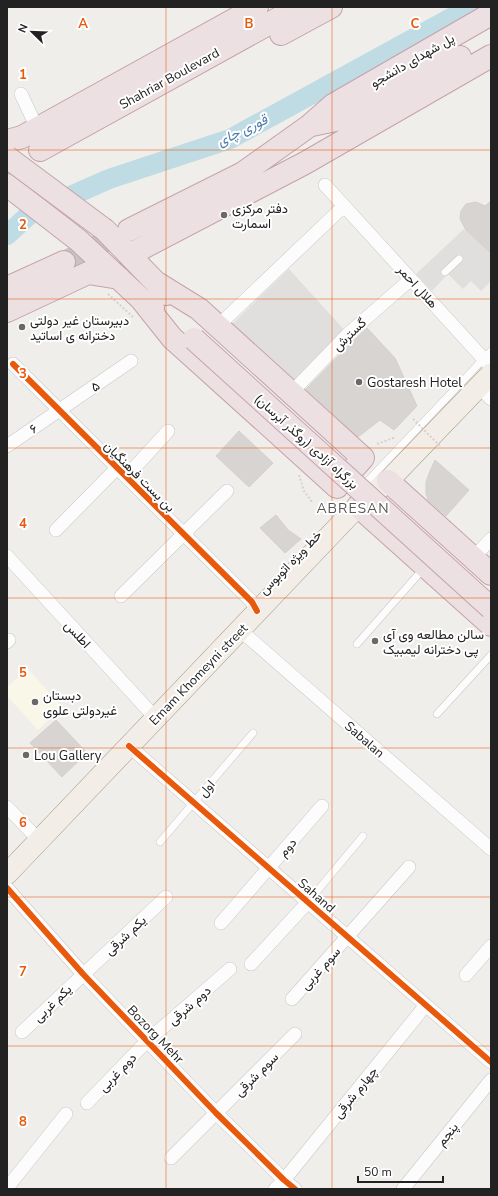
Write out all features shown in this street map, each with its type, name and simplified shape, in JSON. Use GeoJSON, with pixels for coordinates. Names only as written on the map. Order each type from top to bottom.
{"type":"FeatureCollection","features":[{"type":"Feature","properties":{"kind":"highway"},"geometry":{"type":"LineString","coordinates":[[7,141],[22,137],[257,7]]}},
{"type":"Feature","properties":{"kind":"highway","name":"Shahriar Boulevard"},"geometry":{"type":"LineString","coordinates":[[40,150],[299,7]]}},
{"type":"Feature","properties":{"kind":"highway"},"geometry":{"type":"LineString","coordinates":[[116,108],[178,88],[331,7]]}},
{"type":"Feature","properties":{"kind":"highway","name":"پل شهدای دانشجو"},"geometry":{"type":"LineString","coordinates":[[129,230],[243,173],[309,126],[333,105],[491,14]]}},
{"type":"Feature","properties":{"kind":"highway"},"geometry":{"type":"LineString","coordinates":[[309,126],[345,118],[491,41]]}},
{"type":"Feature","properties":{"kind":"highway"},"geometry":{"type":"LineString","coordinates":[[129,255],[305,163],[491,56]]}},
{"type":"Feature","properties":{"kind":"highway"},"geometry":{"type":"LineString","coordinates":[[7,157],[105,230],[205,332]]}},
{"type":"Feature","properties":{"kind":"highway"},"geometry":{"type":"LineString","coordinates":[[7,185],[78,240],[141,298],[172,338],[337,487],[363,458],[291,393],[205,332],[141,298]]}},
{"type":"Feature","properties":{"kind":"highway"},"geometry":{"type":"LineString","coordinates":[[7,288],[64,262]]}},
{"type":"Feature","properties":{"kind":"highway"},"geometry":{"type":"LineString","coordinates":[[7,312],[88,273],[119,278]]}},
{"type":"Feature","properties":{"kind":"highway","name":"بزرگراه آزادی (روگذر آبرسان)"},"geometry":{"type":"LineString","coordinates":[[205,332],[491,591]]}},
{"type":"Feature","properties":{"kind":"highway","name":"بزرگراه آزادی (روگذر آبرسان)"},"geometry":{"type":"LineString","coordinates":[[205,332],[491,608]]}},
{"type":"Feature","properties":{"kind":"highway"},"geometry":{"type":"LineString","coordinates":[[294,448],[307,453],[317,446],[326,437],[327,429],[323,422]]}},
{"type":"Feature","properties":{"kind":"highway"},"geometry":{"type":"LineString","coordinates":[[388,481],[483,567]]}},
{"type":"Feature","properties":{"kind":"highway"},"geometry":{"type":"LineString","coordinates":[[357,499],[425,566],[491,625]]}},
{"type":"Feature","properties":{"kind":"highway"},"geometry":{"type":"LineString","coordinates":[[462,599],[460,587],[466,574],[483,567]]}},
{"type":"Feature","properties":{"kind":"main road","name":"Emam Khomeyni street"},"geometry":{"type":"LineString","coordinates":[[7,874],[34,835],[129,746],[151,714],[240,630],[253,605],[357,499],[388,481],[488,373]]}},
{"type":"Feature","properties":{"kind":"street"},"geometry":{"type":"LineString","coordinates":[[21,94],[37,128]]}},
{"type":"Feature","properties":{"kind":"street","name":"هلال احمر"},"geometry":{"type":"LineString","coordinates":[[324,185],[411,279],[426,291],[488,373]]}},
{"type":"Feature","properties":{"kind":"street"},"geometry":{"type":"LineString","coordinates":[[205,332],[344,206]]}},
{"type":"Feature","properties":{"kind":"street","name":"گسترش"},"geometry":{"type":"LineString","coordinates":[[291,393],[348,334],[411,279]]}},
{"type":"Feature","properties":{"kind":"street","name":"۵"},"geometry":{"type":"LineString","coordinates":[[59,410],[132,361]]}},
{"type":"Feature","properties":{"kind":"street","name":"بن بست فرهنگیان"},"geometry":{"type":"LineString","coordinates":[[13,364],[253,605]]}},
{"type":"Feature","properties":{"kind":"street","name":"۶"},"geometry":{"type":"LineString","coordinates":[[7,446],[59,410]]}},
{"type":"Feature","properties":{"kind":"street"},"geometry":{"type":"LineString","coordinates":[[56,530],[168,431]]}},
{"type":"Feature","properties":{"kind":"street"},"geometry":{"type":"LineString","coordinates":[[121,596],[227,491]]}},
{"type":"Feature","properties":{"kind":"street"},"geometry":{"type":"LineString","coordinates":[[483,567],[491,539]]}},
{"type":"Feature","properties":{"kind":"street","name":"اطلس"},"geometry":{"type":"LineString","coordinates":[[7,556],[151,714]]}},
{"type":"Feature","properties":{"kind":"street","name":"Sabalan"},"geometry":{"type":"LineString","coordinates":[[240,630],[491,849]]}},
{"type":"Feature","properties":{"kind":"street","name":"Sahand"},"geometry":{"type":"LineString","coordinates":[[129,746],[491,1062]]}},
{"type":"Feature","properties":{"kind":"street","name":"دوم"},"geometry":{"type":"LineString","coordinates":[[221,923],[322,806]]}},
{"type":"Feature","properties":{"kind":"street"},"geometry":{"type":"LineString","coordinates":[[7,807],[34,835]]}},
{"type":"Feature","properties":{"kind":"street"},"geometry":{"type":"LineString","coordinates":[[348,936],[410,867]]}},
{"type":"Feature","properties":{"kind":"street","name":"Bozorg Mehr"},"geometry":{"type":"LineString","coordinates":[[7,888],[83,974],[216,1113],[280,1184],[295,1189]]}},
{"type":"Feature","properties":{"kind":"street","name":"یکم شرقی"},"geometry":{"type":"LineString","coordinates":[[83,974],[166,897]]}},
{"type":"Feature","properties":{"kind":"street"},"geometry":{"type":"LineString","coordinates":[[251,964],[308,902]]}},
{"type":"Feature","properties":{"kind":"street","name":"سوم غربی"},"geometry":{"type":"LineString","coordinates":[[292,999],[348,936]]}},
{"type":"Feature","properties":{"kind":"street"},"geometry":{"type":"LineString","coordinates":[[466,975],[491,946]]}},
{"type":"Feature","properties":{"kind":"street","name":"دوم شرقی"},"geometry":{"type":"LineString","coordinates":[[147,1041],[230,970]]}},
{"type":"Feature","properties":{"kind":"street","name":"یکم غربی"},"geometry":{"type":"LineString","coordinates":[[22,1032],[83,974]]}},
{"type":"Feature","properties":{"kind":"street","name":"چهارم شرقی"},"geometry":{"type":"LineString","coordinates":[[280,1184],[426,1004]]}},
{"type":"Feature","properties":{"kind":"street","name":"سوم شرقی"},"geometry":{"type":"LineString","coordinates":[[216,1113],[295,1034]]}},
{"type":"Feature","properties":{"kind":"street","name":"دوم غربی"},"geometry":{"type":"LineString","coordinates":[[87,1103],[147,1041]]}},
{"type":"Feature","properties":{"kind":"street","name":"پنجم"},"geometry":{"type":"LineString","coordinates":[[403,1189],[491,1080]]}},
{"type":"Feature","properties":{"kind":"street"},"geometry":{"type":"LineString","coordinates":[[171,1158],[216,1113]]}},
{"type":"Feature","properties":{"kind":"street"},"geometry":{"type":"LineString","coordinates":[[7,1188],[66,1114]]}},
{"type":"Feature","properties":{"kind":"lane"},"geometry":{"type":"LineString","coordinates":[[445,272],[459,259]]}},
{"type":"Feature","properties":{"kind":"lane"},"geometry":{"type":"LineString","coordinates":[[357,499],[488,373]]}},
{"type":"Feature","properties":{"kind":"lane"},"geometry":{"type":"LineString","coordinates":[[357,644],[425,566]]}},
{"type":"Feature","properties":{"kind":"lane"},"geometry":{"type":"LineString","coordinates":[[437,714],[491,655]]}},
{"type":"Feature","properties":{"kind":"lane","name":"اول"},"geometry":{"type":"LineString","coordinates":[[160,842],[253,734]]}},
{"type":"Feature","properties":{"kind":"lane"},"geometry":{"type":"LineString","coordinates":[[308,902],[363,836]]}},
{"type":"Feature","properties":{"kind":"path"},"geometry":{"type":"LineString","coordinates":[[408,424],[413,419],[440,446]]}},
{"type":"Feature","properties":{"kind":"path"},"geometry":{"type":"LineString","coordinates":[[377,444],[394,438],[399,434]]}},
{"type":"Feature","properties":{"kind":"shaded area"},"geometry":{"type":"Polygon","coordinates":[[[464,229],[491,252],[491,281],[481,291],[471,281],[463,289],[448,274],[432,291],[416,274],[464,229]]]}},
{"type":"Feature","properties":{"kind":"shaded area"},"geometry":{"type":"Polygon","coordinates":[[[289,269],[348,334],[292,388],[227,329],[289,269]]]}},
{"type":"Feature","properties":{"kind":"shaded area","name":"دبستان غیردولتی علوی"},"geometry":{"type":"Polygon","coordinates":[[[28,669],[62,707],[38,730],[7,696],[7,687],[28,669]]]}},
{"type":"Feature","properties":{"kind":"building"},"geometry":{"type":"Polygon","coordinates":[[[491,201],[491,253],[466,230],[460,219],[461,211],[466,204],[476,202],[485,206],[491,201]]]}},
{"type":"Feature","properties":{"kind":"building","name":"Gostaresh Hotel"},"geometry":{"type":"Polygon","coordinates":[[[367,328],[395,358],[417,406],[394,430],[380,420],[358,437],[306,389],[367,328]]]}},
{"type":"Feature","properties":{"kind":"building"},"geometry":{"type":"Polygon","coordinates":[[[239,431],[273,463],[249,487],[216,456],[239,431]]]}},
{"type":"Feature","properties":{"kind":"building"},"geometry":{"type":"Polygon","coordinates":[[[435,460],[469,490],[446,516],[428,500],[426,493],[426,482],[435,460]]]}},
{"type":"Feature","properties":{"kind":"building"},"geometry":{"type":"Polygon","coordinates":[[[276,515],[288,530],[301,539],[285,553],[260,528],[276,515]]]}},
{"type":"Feature","properties":{"kind":"building"},"geometry":{"type":"Polygon","coordinates":[[[56,720],[87,753],[62,777],[30,743],[56,720]]]}},
{"type":"Feature","properties":{"kind":"waterway","name":"قوری چای"},"geometry":{"type":"LineString","coordinates":[[7,235],[30,214],[109,179],[230,139],[471,7]]}},
{"type":"Feature","properties":{"kind":"tunnel"},"geometry":{"type":"LineString","coordinates":[[64,262],[129,230]]}},
{"type":"Feature","properties":{"kind":"cycle path"},"geometry":{"type":"LineString","coordinates":[[13,364],[252,602],[257,611]]}},
{"type":"Feature","properties":{"kind":"cycle path"},"geometry":{"type":"LineString","coordinates":[[129,746],[491,1062]]}},
{"type":"Feature","properties":{"kind":"cycle path"},"geometry":{"type":"LineString","coordinates":[[7,888],[83,974],[216,1113],[295,1189]]}},
{"type":"Feature","properties":{"kind":"place","name":"دفتر مرکزی اسمارت"},"geometry":{"type":"Point","coordinates":[224,215]}},
{"type":"Feature","properties":{"kind":"place","name":"دبیرستان غیر دولتی دخترانه ی اساتید"},"geometry":{"type":"Point","coordinates":[22,327]}},
{"type":"Feature","properties":{"kind":"place","name":"Gostaresh Hotel"},"geometry":{"type":"Point","coordinates":[359,382]}},
{"type":"Feature","properties":{"kind":"place","name":"سالن مطالعه وی آی پی دخترانه لیمبیک"},"geometry":{"type":"Point","coordinates":[375,641]}},
{"type":"Feature","properties":{"kind":"place","name":"دبستان غیردولتی علوی"},"geometry":{"type":"Point","coordinates":[35,702]}},
{"type":"Feature","properties":{"kind":"place","name":"Lou Gallery"},"geometry":{"type":"Point","coordinates":[26,755]}},
{"type":"Feature","properties":{"kind":"district","name":"ABRESAN"},"geometry":{"type":"Point","coordinates":[353,508]}}]}
